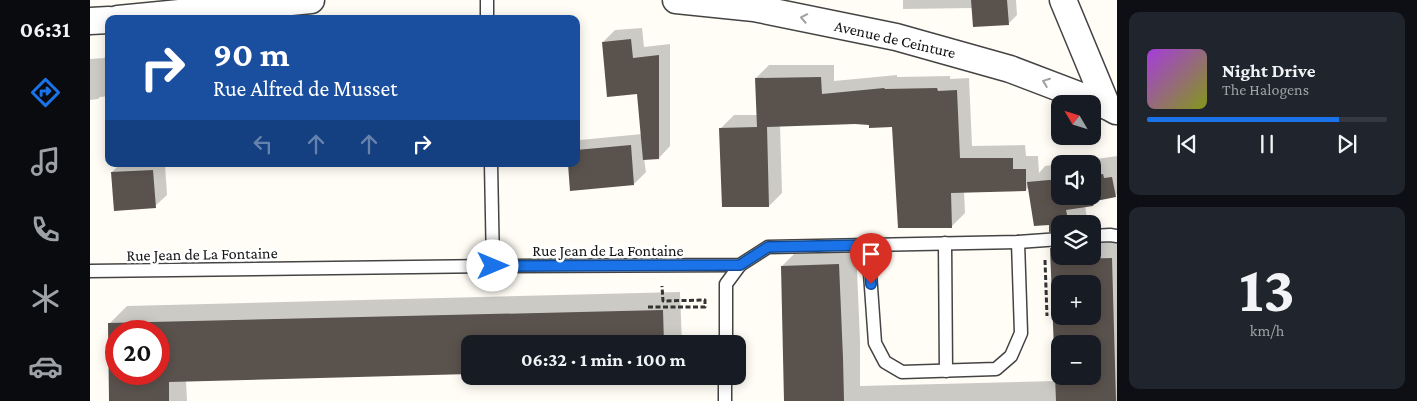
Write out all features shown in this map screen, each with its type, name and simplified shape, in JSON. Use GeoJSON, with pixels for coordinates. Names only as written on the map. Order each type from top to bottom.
{"type":"FeatureCollection","features":[{"type":"Feature","properties":{"kind":"street"},"geometry":{"type":"LineString","coordinates":[[159,15],[311,0]]}},
{"type":"Feature","properties":{"kind":"street","name":"Avenue de Ceinture"},"geometry":{"type":"LineString","coordinates":[[676,0],[754,8],[896,37],[1010,69],[1112,109]]}},
{"type":"Feature","properties":{"kind":"street"},"geometry":{"type":"LineString","coordinates":[[1063,0],[1112,109]]}},
{"type":"Feature","properties":{"kind":"street"},"geometry":{"type":"LineString","coordinates":[[90,21],[105,20]]}},
{"type":"Feature","properties":{"kind":"lane"},"geometry":{"type":"LineString","coordinates":[[487,0],[487,15]]}},
{"type":"Feature","properties":{"kind":"lane"},"geometry":{"type":"LineString","coordinates":[[490,167],[493,266]]}},
{"type":"Feature","properties":{"kind":"lane"},"geometry":{"type":"LineString","coordinates":[[1101,236],[1117,236]]}},
{"type":"Feature","properties":{"kind":"lane"},"geometry":{"type":"LineString","coordinates":[[726,335],[726,284],[740,265],[768,247],[1051,240]]}},
{"type":"Feature","properties":{"kind":"lane"},"geometry":{"type":"LineString","coordinates":[[868,245],[874,343],[885,362],[902,372],[996,369],[1011,356],[1021,333],[1018,242]]}},
{"type":"Feature","properties":{"kind":"lane"},"geometry":{"type":"LineString","coordinates":[[945,243],[946,370]]}},
{"type":"Feature","properties":{"kind":"lane","name":"Rue Jean de La Fontaine"},"geometry":{"type":"LineString","coordinates":[[90,271],[740,265]]}},
{"type":"Feature","properties":{"kind":"lane"},"geometry":{"type":"LineString","coordinates":[[725,401],[726,385]]}},
{"type":"Feature","properties":{"kind":"path"},"geometry":{"type":"LineString","coordinates":[[1045,254],[1047,316]]}},
{"type":"Feature","properties":{"kind":"path"},"geometry":{"type":"LineString","coordinates":[[648,307],[705,307],[705,300],[663,301],[662,286],[653,286]]}},
{"type":"Feature","properties":{"kind":"building"},"geometry":{"type":"Polygon","coordinates":[[[971,0],[1007,0],[1009,25],[973,27],[971,0]]]}},
{"type":"Feature","properties":{"kind":"building"},"geometry":{"type":"Polygon","coordinates":[[[631,39],[633,58],[659,55],[659,159],[643,160],[637,94],[607,97],[602,42],[631,39]]]}},
{"type":"Feature","properties":{"kind":"building"},"geometry":{"type":"Polygon","coordinates":[[[821,77],[822,94],[884,88],[937,88],[938,91],[957,90],[960,158],[1013,158],[1013,169],[1026,169],[1026,191],[951,193],[952,228],[898,228],[892,127],[869,128],[869,125],[855,124],[767,127],[769,207],[722,207],[719,128],[757,127],[755,78],[821,77]]]}},
{"type":"Feature","properties":{"kind":"building"},"geometry":{"type":"Polygon","coordinates":[[[631,145],[634,185],[570,191],[568,167],[580,167],[580,150],[631,145]]]}},
{"type":"Feature","properties":{"kind":"building"},"geometry":{"type":"Polygon","coordinates":[[[153,170],[156,208],[114,211],[111,172],[153,170]]]}},
{"type":"Feature","properties":{"kind":"building"},"geometry":{"type":"Polygon","coordinates":[[[1101,174],[1103,174],[1104,178],[1112,177],[1116,197],[1101,200],[1101,174]]]}},
{"type":"Feature","properties":{"kind":"building"},"geometry":{"type":"Polygon","coordinates":[[[1051,180],[1051,205],[1094,205],[1066,210],[1067,215],[1051,215],[1051,232],[1049,232],[1049,225],[1034,226],[1027,182],[1051,180]]]}},
{"type":"Feature","properties":{"kind":"building"},"geometry":{"type":"Polygon","coordinates":[[[1050,248],[1051,265],[1101,265],[1101,258],[1112,258],[1116,401],[1056,401],[1055,385],[1101,385],[1101,335],[1053,335],[1053,325],[1101,325],[1101,275],[1051,275],[1050,248]]]}},
{"type":"Feature","properties":{"kind":"building"},"geometry":{"type":"Polygon","coordinates":[[[839,264],[844,401],[784,401],[781,266],[839,264]]]}},
{"type":"Feature","properties":{"kind":"building"},"geometry":{"type":"Polygon","coordinates":[[[663,310],[664,335],[461,335],[461,374],[170,382],[170,322],[663,310]]]}},
{"type":"Feature","properties":{"kind":"building"},"geometry":{"type":"Polygon","coordinates":[[[109,385],[169,385],[169,401],[109,401],[109,385]]]}},
{"type":"Feature","properties":{"kind":"route"},"geometry":{"type":"LineString","coordinates":[[493,266],[740,265],[768,247],[868,245],[871,284]]}}]}
